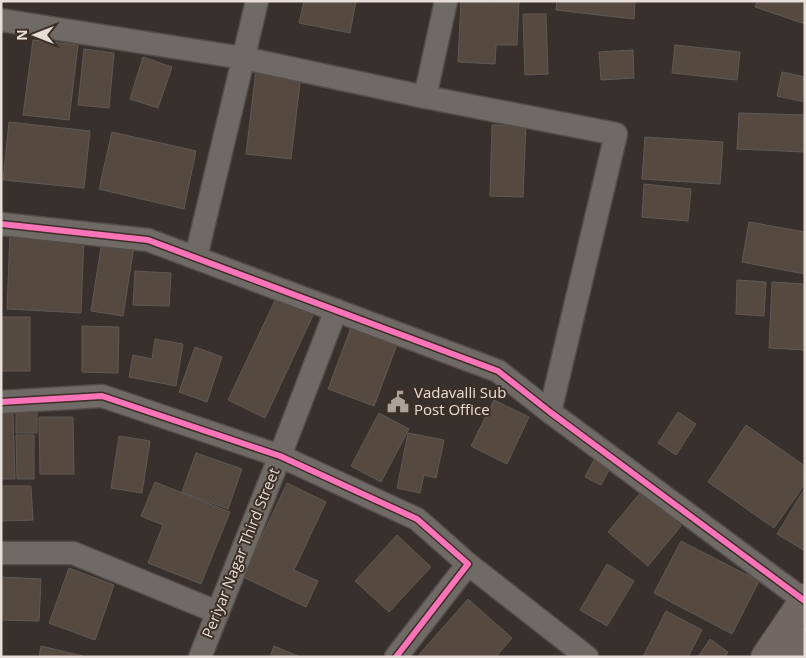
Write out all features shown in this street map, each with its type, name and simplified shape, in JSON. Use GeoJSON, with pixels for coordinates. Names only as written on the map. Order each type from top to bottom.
{"type":"FeatureCollection","features":[{"type":"Feature","properties":{"kind":"main road"},"geometry":{"type":"LineString","coordinates":[[765,657],[804,599]]}},
{"type":"Feature","properties":{"kind":"main road"},"geometry":{"type":"LineString","coordinates":[[793,657],[805,641]]}},
{"type":"Feature","properties":{"kind":"street"},"geometry":{"type":"LineString","coordinates":[[196,257],[257,1]]}},
{"type":"Feature","properties":{"kind":"street"},"geometry":{"type":"LineString","coordinates":[[425,96],[446,1]]}},
{"type":"Feature","properties":{"kind":"street"},"geometry":{"type":"LineString","coordinates":[[1,20],[243,58],[616,134],[550,412]]}},
{"type":"Feature","properties":{"kind":"street"},"geometry":{"type":"LineString","coordinates":[[1,224],[148,240],[498,371],[550,412],[804,599]]}},
{"type":"Feature","properties":{"kind":"street","name":"Periyar Nagar Third Street"},"geometry":{"type":"LineString","coordinates":[[200,657],[336,310]]}},
{"type":"Feature","properties":{"kind":"street"},"geometry":{"type":"LineString","coordinates":[[1,402],[102,396],[280,456],[417,519],[468,564],[587,657]]}},
{"type":"Feature","properties":{"kind":"street"},"geometry":{"type":"LineString","coordinates":[[1,553],[73,553],[217,612]]}},
{"type":"Feature","properties":{"kind":"street"},"geometry":{"type":"LineString","coordinates":[[396,657],[468,564]]}},
{"type":"Feature","properties":{"kind":"building"},"geometry":{"type":"Polygon","coordinates":[[[304,1],[356,1],[350,33],[299,23],[304,1]]]}},
{"type":"Feature","properties":{"kind":"building"},"geometry":{"type":"Polygon","coordinates":[[[461,1],[519,2],[517,45],[496,45],[495,64],[458,62],[461,1]]]}},
{"type":"Feature","properties":{"kind":"building"},"geometry":{"type":"Polygon","coordinates":[[[557,1],[635,1],[634,19],[556,10],[557,1]]]}},
{"type":"Feature","properties":{"kind":"building"},"geometry":{"type":"Polygon","coordinates":[[[753,1],[805,1],[805,24],[755,7],[757,2],[753,1]]]}},
{"type":"Feature","properties":{"kind":"building"},"geometry":{"type":"Polygon","coordinates":[[[523,14],[546,14],[548,74],[525,75],[523,14]]]}},
{"type":"Feature","properties":{"kind":"building"},"geometry":{"type":"Polygon","coordinates":[[[33,40],[78,45],[69,120],[23,115],[33,40]]]}},
{"type":"Feature","properties":{"kind":"building"},"geometry":{"type":"Polygon","coordinates":[[[675,45],[740,52],[737,80],[672,73],[675,45]]]}},
{"type":"Feature","properties":{"kind":"building"},"geometry":{"type":"Polygon","coordinates":[[[84,49],[114,53],[109,108],[78,105],[84,49]]]}},
{"type":"Feature","properties":{"kind":"building"},"geometry":{"type":"Polygon","coordinates":[[[633,50],[634,78],[601,80],[599,52],[633,50]]]}},
{"type":"Feature","properties":{"kind":"building"},"geometry":{"type":"Polygon","coordinates":[[[143,57],[172,67],[158,108],[130,99],[143,57]]]}},
{"type":"Feature","properties":{"kind":"building"},"geometry":{"type":"Polygon","coordinates":[[[256,70],[301,75],[291,159],[246,154],[256,70]]]}},
{"type":"Feature","properties":{"kind":"building"},"geometry":{"type":"Polygon","coordinates":[[[782,72],[805,77],[805,102],[777,96],[782,72]]]}},
{"type":"Feature","properties":{"kind":"building"},"geometry":{"type":"Polygon","coordinates":[[[739,113],[805,115],[805,152],[737,149],[739,113]]]}},
{"type":"Feature","properties":{"kind":"building"},"geometry":{"type":"Polygon","coordinates":[[[9,122],[90,131],[84,188],[3,180],[9,122]]]}},
{"type":"Feature","properties":{"kind":"building"},"geometry":{"type":"Polygon","coordinates":[[[492,125],[526,126],[523,197],[490,196],[492,125]]]}},
{"type":"Feature","properties":{"kind":"building"},"geometry":{"type":"Polygon","coordinates":[[[112,132],[196,151],[184,209],[99,189],[112,132]]]}},
{"type":"Feature","properties":{"kind":"building"},"geometry":{"type":"Polygon","coordinates":[[[645,137],[723,142],[720,184],[642,179],[645,137]]]}},
{"type":"Feature","properties":{"kind":"building"},"geometry":{"type":"Polygon","coordinates":[[[644,184],[691,189],[688,221],[642,217],[644,184]]]}},
{"type":"Feature","properties":{"kind":"building"},"geometry":{"type":"Polygon","coordinates":[[[749,222],[805,232],[805,274],[742,262],[749,222]]]}},
{"type":"Feature","properties":{"kind":"building"},"geometry":{"type":"Polygon","coordinates":[[[10,233],[84,237],[81,313],[7,309],[10,233]]]}},
{"type":"Feature","properties":{"kind":"building"},"geometry":{"type":"Polygon","coordinates":[[[102,241],[134,246],[123,316],[91,311],[102,241]]]}},
{"type":"Feature","properties":{"kind":"building"},"geometry":{"type":"Polygon","coordinates":[[[135,271],[171,273],[169,306],[133,305],[135,271]]]}},
{"type":"Feature","properties":{"kind":"building"},"geometry":{"type":"Polygon","coordinates":[[[737,280],[766,282],[764,316],[736,314],[737,280]]]}},
{"type":"Feature","properties":{"kind":"building"},"geometry":{"type":"Polygon","coordinates":[[[772,282],[805,284],[805,350],[769,348],[772,282]]]}},
{"type":"Feature","properties":{"kind":"building"},"geometry":{"type":"Polygon","coordinates":[[[278,294],[315,311],[265,418],[228,400],[278,294]]]}},
{"type":"Feature","properties":{"kind":"building"},"geometry":{"type":"Polygon","coordinates":[[[1,317],[30,317],[30,371],[1,371],[1,317]]]}},
{"type":"Feature","properties":{"kind":"building"},"geometry":{"type":"Polygon","coordinates":[[[352,325],[398,342],[374,406],[328,389],[352,325]]]}},
{"type":"Feature","properties":{"kind":"building"},"geometry":{"type":"Polygon","coordinates":[[[82,326],[119,327],[118,373],[82,372],[82,326]]]}},
{"type":"Feature","properties":{"kind":"building"},"geometry":{"type":"Polygon","coordinates":[[[155,339],[183,344],[176,386],[129,377],[133,355],[152,359],[155,339]]]}},
{"type":"Feature","properties":{"kind":"building"},"geometry":{"type":"Polygon","coordinates":[[[195,347],[222,357],[207,402],[179,392],[195,347]]]}},
{"type":"Feature","properties":{"kind":"building"},"geometry":{"type":"Polygon","coordinates":[[[494,400],[529,417],[507,464],[471,446],[494,400]]]}},
{"type":"Feature","properties":{"kind":"building"},"geometry":{"type":"Polygon","coordinates":[[[37,408],[37,433],[16,433],[16,409],[37,408]]]}},
{"type":"Feature","properties":{"kind":"building"},"geometry":{"type":"Polygon","coordinates":[[[678,412],[696,424],[676,455],[658,443],[678,412]]]}},
{"type":"Feature","properties":{"kind":"building"},"geometry":{"type":"Polygon","coordinates":[[[379,413],[409,429],[381,482],[351,466],[379,413]]]}},
{"type":"Feature","properties":{"kind":"building"},"geometry":{"type":"Polygon","coordinates":[[[1,414],[13,414],[15,479],[1,479],[1,414]]]}},
{"type":"Feature","properties":{"kind":"building"},"geometry":{"type":"Polygon","coordinates":[[[39,417],[73,417],[74,474],[40,474],[39,417]]]}},
{"type":"Feature","properties":{"kind":"building"},"geometry":{"type":"Polygon","coordinates":[[[746,425],[805,466],[805,484],[774,528],[708,482],[746,425]]]}},
{"type":"Feature","properties":{"kind":"building"},"geometry":{"type":"Polygon","coordinates":[[[408,433],[444,440],[436,478],[424,475],[420,493],[397,488],[408,433]]]}},
{"type":"Feature","properties":{"kind":"building"},"geometry":{"type":"Polygon","coordinates":[[[16,435],[34,435],[34,479],[17,479],[16,435]]]}},
{"type":"Feature","properties":{"kind":"building"},"geometry":{"type":"Polygon","coordinates":[[[119,436],[150,441],[142,493],[111,488],[119,436]]]}},
{"type":"Feature","properties":{"kind":"building"},"geometry":{"type":"Polygon","coordinates":[[[196,453],[242,469],[228,509],[182,492],[196,453]]]}},
{"type":"Feature","properties":{"kind":"building"},"geometry":{"type":"Polygon","coordinates":[[[595,458],[611,466],[601,485],[585,477],[595,458]]]}},
{"type":"Feature","properties":{"kind":"building"},"geometry":{"type":"Polygon","coordinates":[[[155,482],[230,512],[201,584],[148,563],[163,525],[141,516],[155,482]]]}},
{"type":"Feature","properties":{"kind":"building"},"geometry":{"type":"Polygon","coordinates":[[[287,483],[326,502],[294,570],[318,581],[306,607],[243,577],[287,483]]]}},
{"type":"Feature","properties":{"kind":"building"},"geometry":{"type":"Polygon","coordinates":[[[1,486],[31,486],[33,520],[1,521],[1,486]]]}},
{"type":"Feature","properties":{"kind":"building"},"geometry":{"type":"Polygon","coordinates":[[[805,488],[805,551],[777,534],[805,488]]]}},
{"type":"Feature","properties":{"kind":"building"},"geometry":{"type":"Polygon","coordinates":[[[641,492],[681,526],[648,566],[608,532],[641,492]]]}},
{"type":"Feature","properties":{"kind":"building"},"geometry":{"type":"Polygon","coordinates":[[[397,535],[431,567],[389,612],[355,581],[397,535]]]}},
{"type":"Feature","properties":{"kind":"building"},"geometry":{"type":"Polygon","coordinates":[[[681,541],[759,581],[732,634],[654,593],[681,541]]]}},
{"type":"Feature","properties":{"kind":"building"},"geometry":{"type":"Polygon","coordinates":[[[607,564],[634,581],[607,626],[580,610],[607,564]]]}},
{"type":"Feature","properties":{"kind":"building"},"geometry":{"type":"Polygon","coordinates":[[[69,568],[114,585],[95,640],[49,623],[69,568]]]}},
{"type":"Feature","properties":{"kind":"building"},"geometry":{"type":"Polygon","coordinates":[[[1,577],[41,579],[39,621],[1,620],[1,577]]]}},
{"type":"Feature","properties":{"kind":"building"},"geometry":{"type":"Polygon","coordinates":[[[468,599],[512,638],[496,657],[417,657],[468,599]]]}},
{"type":"Feature","properties":{"kind":"building"},"geometry":{"type":"Polygon","coordinates":[[[666,611],[702,630],[688,657],[643,657],[666,611]]]}},
{"type":"Feature","properties":{"kind":"building"},"geometry":{"type":"Polygon","coordinates":[[[710,639],[728,652],[725,657],[698,657],[710,639]]]}},
{"type":"Feature","properties":{"kind":"building"},"geometry":{"type":"Polygon","coordinates":[[[41,646],[83,656],[83,657],[39,657],[41,646]]]}},
{"type":"Feature","properties":{"kind":"building"},"geometry":{"type":"Polygon","coordinates":[[[274,646],[300,657],[270,657],[274,646]]]}},
{"type":"Feature","properties":{"kind":"cycle path"},"geometry":{"type":"LineString","coordinates":[[1,224],[148,240],[498,371],[550,412],[805,601]]}},
{"type":"Feature","properties":{"kind":"cycle path"},"geometry":{"type":"LineString","coordinates":[[1,402],[102,396],[280,456],[417,519],[468,564],[396,657]]}},
{"type":"Feature","properties":{"kind":"place","name":"Vadavalli Sub Post Office"},"geometry":{"type":"Point","coordinates":[398,402]}}]}
